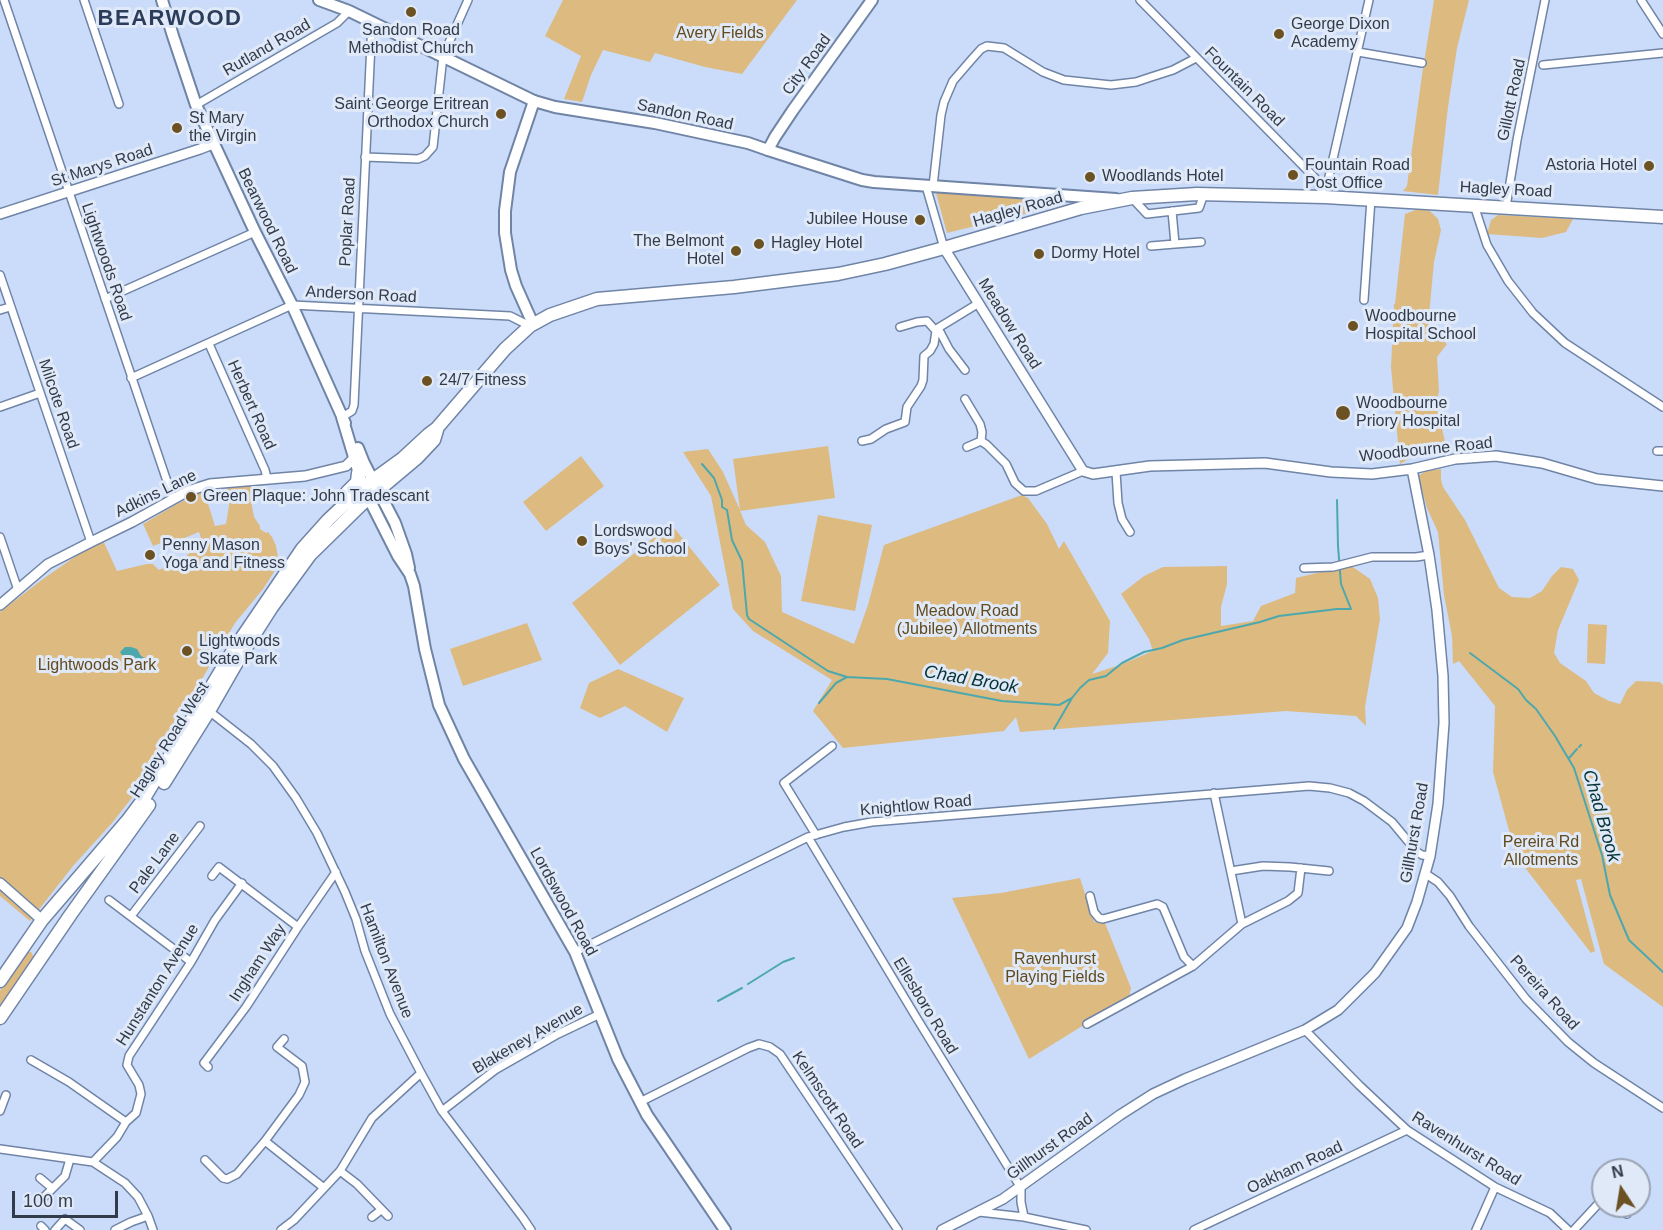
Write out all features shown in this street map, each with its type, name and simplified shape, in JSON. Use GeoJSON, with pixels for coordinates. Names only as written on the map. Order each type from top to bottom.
{"type":"FeatureCollection","features":[{"type":"Feature","properties":{"kind":"highway","name":"Hagley Road"},"geometry":{"type":"LineString","coordinates":[[370,490],[417,458],[434,440],[437,428],[505,349],[532,325],[558,312],[597,299],[734,287],[838,274],[885,264],[1081,208],[1126,198],[1323,191],[1371,199],[1662,220]]}},
{"type":"Feature","properties":{"kind":"highway"},"geometry":{"type":"LineString","coordinates":[[328,520],[341,499],[357,482],[358,473]]}},
{"type":"Feature","properties":{"kind":"highway","name":"Hagley Road West"},"geometry":{"type":"LineString","coordinates":[[0,1018],[70,914],[139,820],[204,709],[232,652],[263,604],[302,549],[328,520],[370,490]]}},
{"type":"Feature","properties":{"kind":"highway","name":"Hagley Road West"},"geometry":{"type":"LineString","coordinates":[[0,981],[42,920],[145,797],[310,555],[370,490]]}},
{"type":"Feature","properties":{"kind":"highway"},"geometry":{"type":"LineString","coordinates":[[42,920],[48,925],[56,924],[70,914]]}},
{"type":"Feature","properties":{"kind":"highway"},"geometry":{"type":"LineString","coordinates":[[23,948],[33,947],[37,952],[38,962]]}},
{"type":"Feature","properties":{"kind":"main road","name":"Bearwood Road"},"geometry":{"type":"LineString","coordinates":[[162,0],[196,105],[355,442],[370,490]]}},
{"type":"Feature","properties":{"kind":"main road","name":"Sandon Road"},"geometry":{"type":"LineString","coordinates":[[319,0],[349,11],[534,101],[555,107],[655,123],[748,143],[862,180],[1126,198]]}},
{"type":"Feature","properties":{"kind":"main road","name":"City Road"},"geometry":{"type":"LineString","coordinates":[[768,150],[793,110],[872,0]]}},
{"type":"Feature","properties":{"kind":"main road"},"geometry":{"type":"LineString","coordinates":[[532,325],[511,270],[505,233],[505,211],[510,172],[534,101]]}},
{"type":"Feature","properties":{"kind":"main road"},"geometry":{"type":"LineString","coordinates":[[1062,195],[1081,208]]}},
{"type":"Feature","properties":{"kind":"main road","name":"Bearwood Road"},"geometry":{"type":"LineString","coordinates":[[342,417],[358,473],[370,490]]}},
{"type":"Feature","properties":{"kind":"main road","name":"Lordswood Road"},"geometry":{"type":"LineString","coordinates":[[370,490],[398,556],[410,574],[425,649],[440,705],[464,759],[575,952],[618,1059],[647,1115],[725,1230]]}},
{"type":"Feature","properties":{"kind":"street","name":"Lightwoods Road"},"geometry":{"type":"LineString","coordinates":[[3,0],[172,499]]}},
{"type":"Feature","properties":{"kind":"street"},"geometry":{"type":"LineString","coordinates":[[84,0],[119,104]]}},
{"type":"Feature","properties":{"kind":"street"},"geometry":{"type":"LineString","coordinates":[[365,157],[418,159],[430,152],[433,147],[443,56],[468,0]]}},
{"type":"Feature","properties":{"kind":"street","name":"Fountain Road"},"geometry":{"type":"LineString","coordinates":[[1140,0],[1316,178],[1323,191]]}},
{"type":"Feature","properties":{"kind":"street"},"geometry":{"type":"LineString","coordinates":[[1323,191],[1328,181],[1369,0]]}},
{"type":"Feature","properties":{"kind":"street","name":"Gillott Road"},"geometry":{"type":"LineString","coordinates":[[1506,207],[1545,0]]}},
{"type":"Feature","properties":{"kind":"street"},"geometry":{"type":"LineString","coordinates":[[1641,0],[1663,34]]}},
{"type":"Feature","properties":{"kind":"street","name":"Rutland Road"},"geometry":{"type":"LineString","coordinates":[[196,105],[337,23],[349,11]]}},
{"type":"Feature","properties":{"kind":"street","name":"Poplar Road"},"geometry":{"type":"LineString","coordinates":[[342,417],[352,411],[354,405],[372,22]]}},
{"type":"Feature","properties":{"kind":"street"},"geometry":{"type":"LineString","coordinates":[[929,186],[944,102],[954,81],[981,49],[987,46],[1004,48],[1043,72],[1064,80],[1111,85],[1136,82],[1173,70],[1196,58]]}},
{"type":"Feature","properties":{"kind":"street"},"geometry":{"type":"LineString","coordinates":[[1358,52],[1422,63]]}},
{"type":"Feature","properties":{"kind":"street"},"geometry":{"type":"LineString","coordinates":[[1544,64],[1663,53]]}},
{"type":"Feature","properties":{"kind":"street","name":"St Marys Road"},"geometry":{"type":"LineString","coordinates":[[0,214],[213,144]]}},
{"type":"Feature","properties":{"kind":"street","name":"Meadow Road"},"geometry":{"type":"LineString","coordinates":[[929,186],[944,248],[1083,471]]}},
{"type":"Feature","properties":{"kind":"street"},"geometry":{"type":"LineString","coordinates":[[1126,198],[1147,214],[1199,208],[1204,194]]}},
{"type":"Feature","properties":{"kind":"street"},"geometry":{"type":"LineString","coordinates":[[1364,300],[1371,199]]}},
{"type":"Feature","properties":{"kind":"street"},"geometry":{"type":"LineString","coordinates":[[1474,205],[1487,245],[1508,281],[1533,313],[1565,343],[1663,407]]}},
{"type":"Feature","properties":{"kind":"street"},"geometry":{"type":"LineString","coordinates":[[1172,211],[1175,244]]}},
{"type":"Feature","properties":{"kind":"street"},"geometry":{"type":"LineString","coordinates":[[105,299],[255,232]]}},
{"type":"Feature","properties":{"kind":"street"},"geometry":{"type":"LineString","coordinates":[[1151,246],[1202,242]]}},
{"type":"Feature","properties":{"kind":"street","name":"Milcote Road"},"geometry":{"type":"LineString","coordinates":[[0,275],[91,542]]}},
{"type":"Feature","properties":{"kind":"street"},"geometry":{"type":"LineString","coordinates":[[862,441],[872,439],[886,429],[905,422],[907,408],[923,380],[924,356],[934,344],[937,329],[979,303]]}},
{"type":"Feature","properties":{"kind":"street","name":"Anderson Road"},"geometry":{"type":"LineString","coordinates":[[131,378],[292,305],[510,316],[532,325]]}},
{"type":"Feature","properties":{"kind":"street"},"geometry":{"type":"LineString","coordinates":[[0,310],[10,307]]}},
{"type":"Feature","properties":{"kind":"street"},"geometry":{"type":"LineString","coordinates":[[900,327],[927,321],[937,329],[965,370]]}},
{"type":"Feature","properties":{"kind":"street","name":"Herbert Road"},"geometry":{"type":"LineString","coordinates":[[209,344],[267,478]]}},
{"type":"Feature","properties":{"kind":"street"},"geometry":{"type":"LineString","coordinates":[[0,407],[39,393]]}},
{"type":"Feature","properties":{"kind":"street"},"geometry":{"type":"LineString","coordinates":[[965,399],[980,424],[981,441]]}},
{"type":"Feature","properties":{"kind":"street"},"geometry":{"type":"LineString","coordinates":[[981,441],[1006,464],[1015,483],[1024,491],[1036,491],[1083,471]]}},
{"type":"Feature","properties":{"kind":"street"},"geometry":{"type":"LineString","coordinates":[[968,447],[981,441]]}},
{"type":"Feature","properties":{"kind":"street","name":"Woodbourne Road"},"geometry":{"type":"LineString","coordinates":[[1083,471],[1093,474],[1150,466],[1265,463],[1331,472],[1372,474],[1412,469],[1455,459],[1496,456],[1542,463],[1598,479],[1663,486]]}},
{"type":"Feature","properties":{"kind":"street","name":"Adkins Lane"},"geometry":{"type":"LineString","coordinates":[[0,605],[48,564],[188,491],[210,484],[267,478],[284,479],[310,474],[346,466],[354,458]]}},
{"type":"Feature","properties":{"kind":"street","name":"Gillhurst Road"},"geometry":{"type":"LineString","coordinates":[[942,1230],[1021,1188],[1120,1115],[1153,1094],[1305,1030],[1338,1010],[1375,973],[1407,928],[1430,856],[1438,804],[1444,723],[1443,676],[1429,555],[1412,469]]}},
{"type":"Feature","properties":{"kind":"street"},"geometry":{"type":"LineString","coordinates":[[1116,472],[1118,503],[1122,519],[1130,532]]}},
{"type":"Feature","properties":{"kind":"street"},"geometry":{"type":"LineString","coordinates":[[0,537],[18,590]]}},
{"type":"Feature","properties":{"kind":"street"},"geometry":{"type":"LineString","coordinates":[[1304,568],[1333,567],[1372,557],[1429,555]]}},
{"type":"Feature","properties":{"kind":"street","name":"Hamilton Avenue"},"geometry":{"type":"LineString","coordinates":[[204,709],[251,744],[273,766],[317,833],[356,919],[365,951],[390,1014],[421,1074],[442,1111],[531,1230]]}},
{"type":"Feature","properties":{"kind":"street"},"geometry":{"type":"LineString","coordinates":[[784,783],[832,746]]}},
{"type":"Feature","properties":{"kind":"street"},"geometry":{"type":"LineString","coordinates":[[779,776],[816,835]]}},
{"type":"Feature","properties":{"kind":"street","name":"Knightlow Road"},"geometry":{"type":"LineString","coordinates":[[575,952],[808,837],[872,822],[1309,786],[1349,793],[1377,809],[1392,822],[1417,852],[1430,856]]}},
{"type":"Feature","properties":{"kind":"street"},"geometry":{"type":"LineString","coordinates":[[1214,793],[1242,924]]}},
{"type":"Feature","properties":{"kind":"street","name":"Pale Lane"},"geometry":{"type":"LineString","coordinates":[[131,916],[200,826]]}},
{"type":"Feature","properties":{"kind":"street","name":"Ellesboro Road"},"geometry":{"type":"LineString","coordinates":[[808,837],[1021,1188]]}},
{"type":"Feature","properties":{"kind":"street"},"geometry":{"type":"LineString","coordinates":[[212,876],[219,867],[298,927]]}},
{"type":"Feature","properties":{"kind":"street"},"geometry":{"type":"LineString","coordinates":[[1231,871],[1263,867],[1329,871]]}},
{"type":"Feature","properties":{"kind":"street"},"geometry":{"type":"LineString","coordinates":[[1087,1024],[1193,966],[1242,924],[1288,901],[1298,893],[1301,868]]}},
{"type":"Feature","properties":{"kind":"street","name":"Ingham Way"},"geometry":{"type":"LineString","coordinates":[[208,1067],[204,1063],[246,1007],[336,872]]}},
{"type":"Feature","properties":{"kind":"street","name":"Pereira Road"},"geometry":{"type":"LineString","coordinates":[[1426,874],[1438,882],[1450,896],[1469,926],[1526,999],[1568,1042],[1594,1063],[1663,1108]]}},
{"type":"Feature","properties":{"kind":"street"},"geometry":{"type":"LineString","coordinates":[[0,883],[42,920]]}},
{"type":"Feature","properties":{"kind":"street","name":"Hunstanton Avenue"},"geometry":{"type":"LineString","coordinates":[[93,1162],[136,1113],[141,1094],[139,1084],[127,1065],[129,1056],[191,962],[215,920],[242,883]]}},
{"type":"Feature","properties":{"kind":"street"},"geometry":{"type":"LineString","coordinates":[[1090,896],[1094,912],[1103,919],[1157,904],[1163,907],[1184,957],[1193,966]]}},
{"type":"Feature","properties":{"kind":"street"},"geometry":{"type":"LineString","coordinates":[[109,900],[191,962]]}},
{"type":"Feature","properties":{"kind":"street","name":"Blakeney Avenue"},"geometry":{"type":"LineString","coordinates":[[442,1111],[495,1070],[558,1034],[600,1014]]}},
{"type":"Feature","properties":{"kind":"street","name":"Ravenhurst Road"},"geometry":{"type":"LineString","coordinates":[[1305,1030],[1407,1130],[1495,1187],[1550,1213],[1569,1230]]}},
{"type":"Feature","properties":{"kind":"street"},"geometry":{"type":"LineString","coordinates":[[205,1160],[224,1178],[227,1179],[237,1174],[299,1095],[305,1082],[302,1066],[277,1047],[284,1039]]}},
{"type":"Feature","properties":{"kind":"street","name":"Kelmscott Road"},"geometry":{"type":"LineString","coordinates":[[640,1102],[748,1048],[759,1044],[770,1047],[780,1054],[898,1230]]}},
{"type":"Feature","properties":{"kind":"street"},"geometry":{"type":"LineString","coordinates":[[31,1060],[69,1082],[126,1122]]}},
{"type":"Feature","properties":{"kind":"street"},"geometry":{"type":"LineString","coordinates":[[281,1230],[294,1220],[340,1171],[372,1118],[421,1074]]}},
{"type":"Feature","properties":{"kind":"street"},"geometry":{"type":"LineString","coordinates":[[0,1111],[6,1095]]}},
{"type":"Feature","properties":{"kind":"street","name":"Oakham Road"},"geometry":{"type":"LineString","coordinates":[[1194,1230],[1407,1130]]}},
{"type":"Feature","properties":{"kind":"street"},"geometry":{"type":"LineString","coordinates":[[265,1141],[324,1188]]}},
{"type":"Feature","properties":{"kind":"street"},"geometry":{"type":"LineString","coordinates":[[0,1149],[93,1162],[125,1183],[138,1197],[153,1230]]}},
{"type":"Feature","properties":{"kind":"street"},"geometry":{"type":"LineString","coordinates":[[44,1197],[65,1176],[70,1159]]}},
{"type":"Feature","properties":{"kind":"street"},"geometry":{"type":"LineString","coordinates":[[340,1171],[357,1184],[388,1215]]}},
{"type":"Feature","properties":{"kind":"street"},"geometry":{"type":"LineString","coordinates":[[40,1178],[52,1188]]}},
{"type":"Feature","properties":{"kind":"street"},"geometry":{"type":"LineString","coordinates":[[1476,1230],[1495,1187]]}},
{"type":"Feature","properties":{"kind":"street"},"geometry":{"type":"LineString","coordinates":[[1021,1188],[1024,1217]]}},
{"type":"Feature","properties":{"kind":"street"},"geometry":{"type":"LineString","coordinates":[[372,1217],[381,1210]]}},
{"type":"Feature","properties":{"kind":"street"},"geometry":{"type":"LineString","coordinates":[[979,1212],[1024,1217],[1086,1230]]}},
{"type":"Feature","properties":{"kind":"street"},"geometry":{"type":"LineString","coordinates":[[1574,1230],[1591,1212]]}},
{"type":"Feature","properties":{"kind":"street"},"geometry":{"type":"LineString","coordinates":[[115,1230],[148,1216]]}},
{"type":"Feature","properties":{"kind":"street"},"geometry":{"type":"LineString","coordinates":[[55,1230],[65,1219],[80,1230]]}},
{"type":"Feature","properties":{"kind":"green space","name":"Avery Fields"},"geometry":{"type":"Polygon","coordinates":[[[563,0],[797,0],[742,74],[705,67],[655,53],[650,62],[603,50],[582,102],[564,99],[581,56],[545,36],[563,0]]]}},
{"type":"Feature","properties":{"kind":"green space"},"geometry":{"type":"Polygon","coordinates":[[[1434,0],[1469,0],[1457,48],[1438,195],[1403,191],[1407,186],[1434,0]]]}},
{"type":"Feature","properties":{"kind":"green space"},"geometry":{"type":"Polygon","coordinates":[[[939,191],[1057,199],[1057,206],[947,233],[936,193],[939,191]]]}},
{"type":"Feature","properties":{"kind":"green space"},"geometry":{"type":"Polygon","coordinates":[[[1418,209],[1430,211],[1438,219],[1441,230],[1434,262],[1428,326],[1447,344],[1437,357],[1439,391],[1436,405],[1446,454],[1410,458],[1400,464],[1391,367],[1394,304],[1405,214],[1418,209]]]}},
{"type":"Feature","properties":{"kind":"green space"},"geometry":{"type":"Polygon","coordinates":[[[1498,215],[1573,219],[1566,232],[1542,238],[1487,234],[1491,220],[1498,215]]]}},
{"type":"Feature","properties":{"kind":"green space","name":"Meadow Road (Jubilee) Allotments"},"geometry":{"type":"Polygon","coordinates":[[[828,446],[835,498],[740,511],[746,525],[765,542],[781,576],[782,612],[854,644],[868,605],[884,545],[1022,495],[1028,498],[1047,524],[1059,549],[1064,541],[1110,621],[1108,653],[1092,674],[1153,651],[1149,639],[1121,594],[1144,576],[1163,567],[1227,566],[1227,584],[1221,607],[1221,626],[1253,621],[1261,606],[1295,593],[1296,578],[1350,565],[1370,579],[1378,598],[1380,619],[1365,707],[1366,726],[1356,716],[1286,711],[1020,732],[1016,717],[1004,731],[843,748],[813,711],[832,680],[753,631],[733,609],[711,496],[683,452],[708,449],[723,472],[740,510],[733,459],[828,446]]]}},
{"type":"Feature","properties":{"kind":"green space"},"geometry":{"type":"Polygon","coordinates":[[[581,456],[604,486],[546,531],[523,502],[581,456]]]}},
{"type":"Feature","properties":{"kind":"green space","name":"Pereira Rd Allotments"},"geometry":{"type":"Polygon","coordinates":[[[1441,469],[1443,487],[1465,520],[1499,588],[1512,597],[1530,598],[1542,591],[1561,567],[1573,569],[1579,580],[1558,630],[1554,653],[1560,663],[1586,681],[1594,693],[1620,704],[1627,690],[1636,681],[1660,682],[1663,685],[1663,1007],[1604,964],[1581,879],[1576,880],[1595,951],[1591,953],[1516,856],[1493,772],[1495,706],[1459,661],[1453,664],[1452,636],[1444,595],[1438,532],[1427,508],[1418,476],[1426,471],[1441,469]]]}},
{"type":"Feature","properties":{"kind":"green space","name":"Lightwoods Park"},"geometry":{"type":"Polygon","coordinates":[[[252,484],[250,495],[254,517],[260,529],[268,532],[276,546],[278,558],[274,572],[235,623],[167,738],[146,780],[30,921],[0,896],[0,612],[102,538],[117,571],[147,564],[153,564],[159,570],[182,560],[202,541],[199,532],[163,547],[161,543],[153,546],[143,524],[204,491],[215,526],[226,524],[230,499],[226,486],[252,484]]]}},
{"type":"Feature","properties":{"kind":"green space"},"geometry":{"type":"Polygon","coordinates":[[[818,515],[872,525],[855,611],[801,601],[818,515]]]}},
{"type":"Feature","properties":{"kind":"green space"},"geometry":{"type":"Polygon","coordinates":[[[671,524],[720,585],[620,665],[572,603],[671,524]]]}},
{"type":"Feature","properties":{"kind":"green space"},"geometry":{"type":"Polygon","coordinates":[[[527,623],[542,660],[463,686],[450,649],[527,623]]]}},
{"type":"Feature","properties":{"kind":"green space"},"geometry":{"type":"Polygon","coordinates":[[[1588,624],[1607,625],[1605,664],[1587,663],[1588,624]]]}},
{"type":"Feature","properties":{"kind":"green space"},"geometry":{"type":"Polygon","coordinates":[[[618,669],[684,698],[667,732],[625,706],[600,718],[580,708],[589,683],[618,669]]]}},
{"type":"Feature","properties":{"kind":"green space","name":"Ravenhurst Playing Fields"},"geometry":{"type":"Polygon","coordinates":[[[1080,878],[1094,922],[1105,923],[1131,988],[1129,997],[1029,1059],[952,898],[1001,893],[1080,878]]]}},
{"type":"Feature","properties":{"kind":"green space"},"geometry":{"type":"Polygon","coordinates":[[[27,952],[31,952],[35,959],[0,1011],[0,991],[27,952]]]}},
{"type":"Feature","properties":{"kind":"shaded area"},"geometry":{"type":"Polygon","coordinates":[[[125,647],[137,649],[141,656],[150,661],[149,663],[122,655],[120,652],[125,647]]]}},
{"type":"Feature","properties":{"kind":"waterway","name":"Chad Brook"},"geometry":{"type":"LineString","coordinates":[[702,464],[714,478],[722,500],[722,507],[727,510],[732,540],[742,561],[749,619],[828,671],[847,677],[887,679],[1002,701],[1059,705],[1072,698],[1089,680],[1106,676],[1122,663],[1144,652],[1279,616],[1351,609],[1341,584],[1337,500]]}},
{"type":"Feature","properties":{"kind":"waterway","name":"Chad Brook"},"geometry":{"type":"LineString","coordinates":[[1470,653],[1518,689],[1555,736],[1574,768],[1602,855],[1610,895],[1629,940],[1663,972]]}},
{"type":"Feature","properties":{"kind":"waterway"},"geometry":{"type":"LineString","coordinates":[[819,703],[836,683],[847,677]]}},
{"type":"Feature","properties":{"kind":"waterway"},"geometry":{"type":"LineString","coordinates":[[1054,729],[1072,698]]}},
{"type":"Feature","properties":{"kind":"waterway"},"geometry":{"type":"LineString","coordinates":[[1569,758],[1577,749]]}},
{"type":"Feature","properties":{"kind":"waterway"},"geometry":{"type":"LineString","coordinates":[[748,984],[783,962],[794,958]]}},
{"type":"Feature","properties":{"kind":"waterway"},"geometry":{"type":"LineString","coordinates":[[718,1001],[742,988]]}},
{"type":"Feature","properties":{"kind":"place","name":"Sandon Road Methodist Church"},"geometry":{"type":"Point","coordinates":[411,12]}},
{"type":"Feature","properties":{"kind":"place","name":"George Dixon Academy"},"geometry":{"type":"Point","coordinates":[1279,34]}},
{"type":"Feature","properties":{"kind":"place","name":"Saint George Eritrean Orthodox Church"},"geometry":{"type":"Point","coordinates":[501,114]}},
{"type":"Feature","properties":{"kind":"place","name":"St Mary the Virgin"},"geometry":{"type":"Point","coordinates":[177,128]}},
{"type":"Feature","properties":{"kind":"place","name":"Astoria Hotel"},"geometry":{"type":"Point","coordinates":[1649,166]}},
{"type":"Feature","properties":{"kind":"place","name":"Fountain Road Post Office"},"geometry":{"type":"Point","coordinates":[1293,175]}},
{"type":"Feature","properties":{"kind":"place","name":"Woodlands Hotel"},"geometry":{"type":"Point","coordinates":[1090,177]}},
{"type":"Feature","properties":{"kind":"place","name":"Jubilee House"},"geometry":{"type":"Point","coordinates":[920,220]}},
{"type":"Feature","properties":{"kind":"place","name":"Hagley Hotel"},"geometry":{"type":"Point","coordinates":[759,244]}},
{"type":"Feature","properties":{"kind":"place","name":"The Belmont Hotel"},"geometry":{"type":"Point","coordinates":[736,251]}},
{"type":"Feature","properties":{"kind":"place","name":"Dormy Hotel"},"geometry":{"type":"Point","coordinates":[1039,254]}},
{"type":"Feature","properties":{"kind":"place","name":"Woodbourne Hospital School"},"geometry":{"type":"Point","coordinates":[1353,326]}},
{"type":"Feature","properties":{"kind":"place","name":"24/7 Fitness"},"geometry":{"type":"Point","coordinates":[427,381]}},
{"type":"Feature","properties":{"kind":"place","name":"Woodbourne Priory Hospital"},"geometry":{"type":"Point","coordinates":[1343,413]}},
{"type":"Feature","properties":{"kind":"place","name":"Green Plaque: John Tradescant"},"geometry":{"type":"Point","coordinates":[191,497]}},
{"type":"Feature","properties":{"kind":"place","name":"Lordswood Boys' School"},"geometry":{"type":"Point","coordinates":[582,541]}},
{"type":"Feature","properties":{"kind":"place","name":"Penny Mason Yoga and Fitness"},"geometry":{"type":"Point","coordinates":[150,555]}},
{"type":"Feature","properties":{"kind":"place","name":"Lightwoods Skate Park"},"geometry":{"type":"Point","coordinates":[187,651]}},
{"type":"Feature","properties":{"kind":"district","name":"BEARWOOD"},"geometry":{"type":"Point","coordinates":[170,19]}}]}
